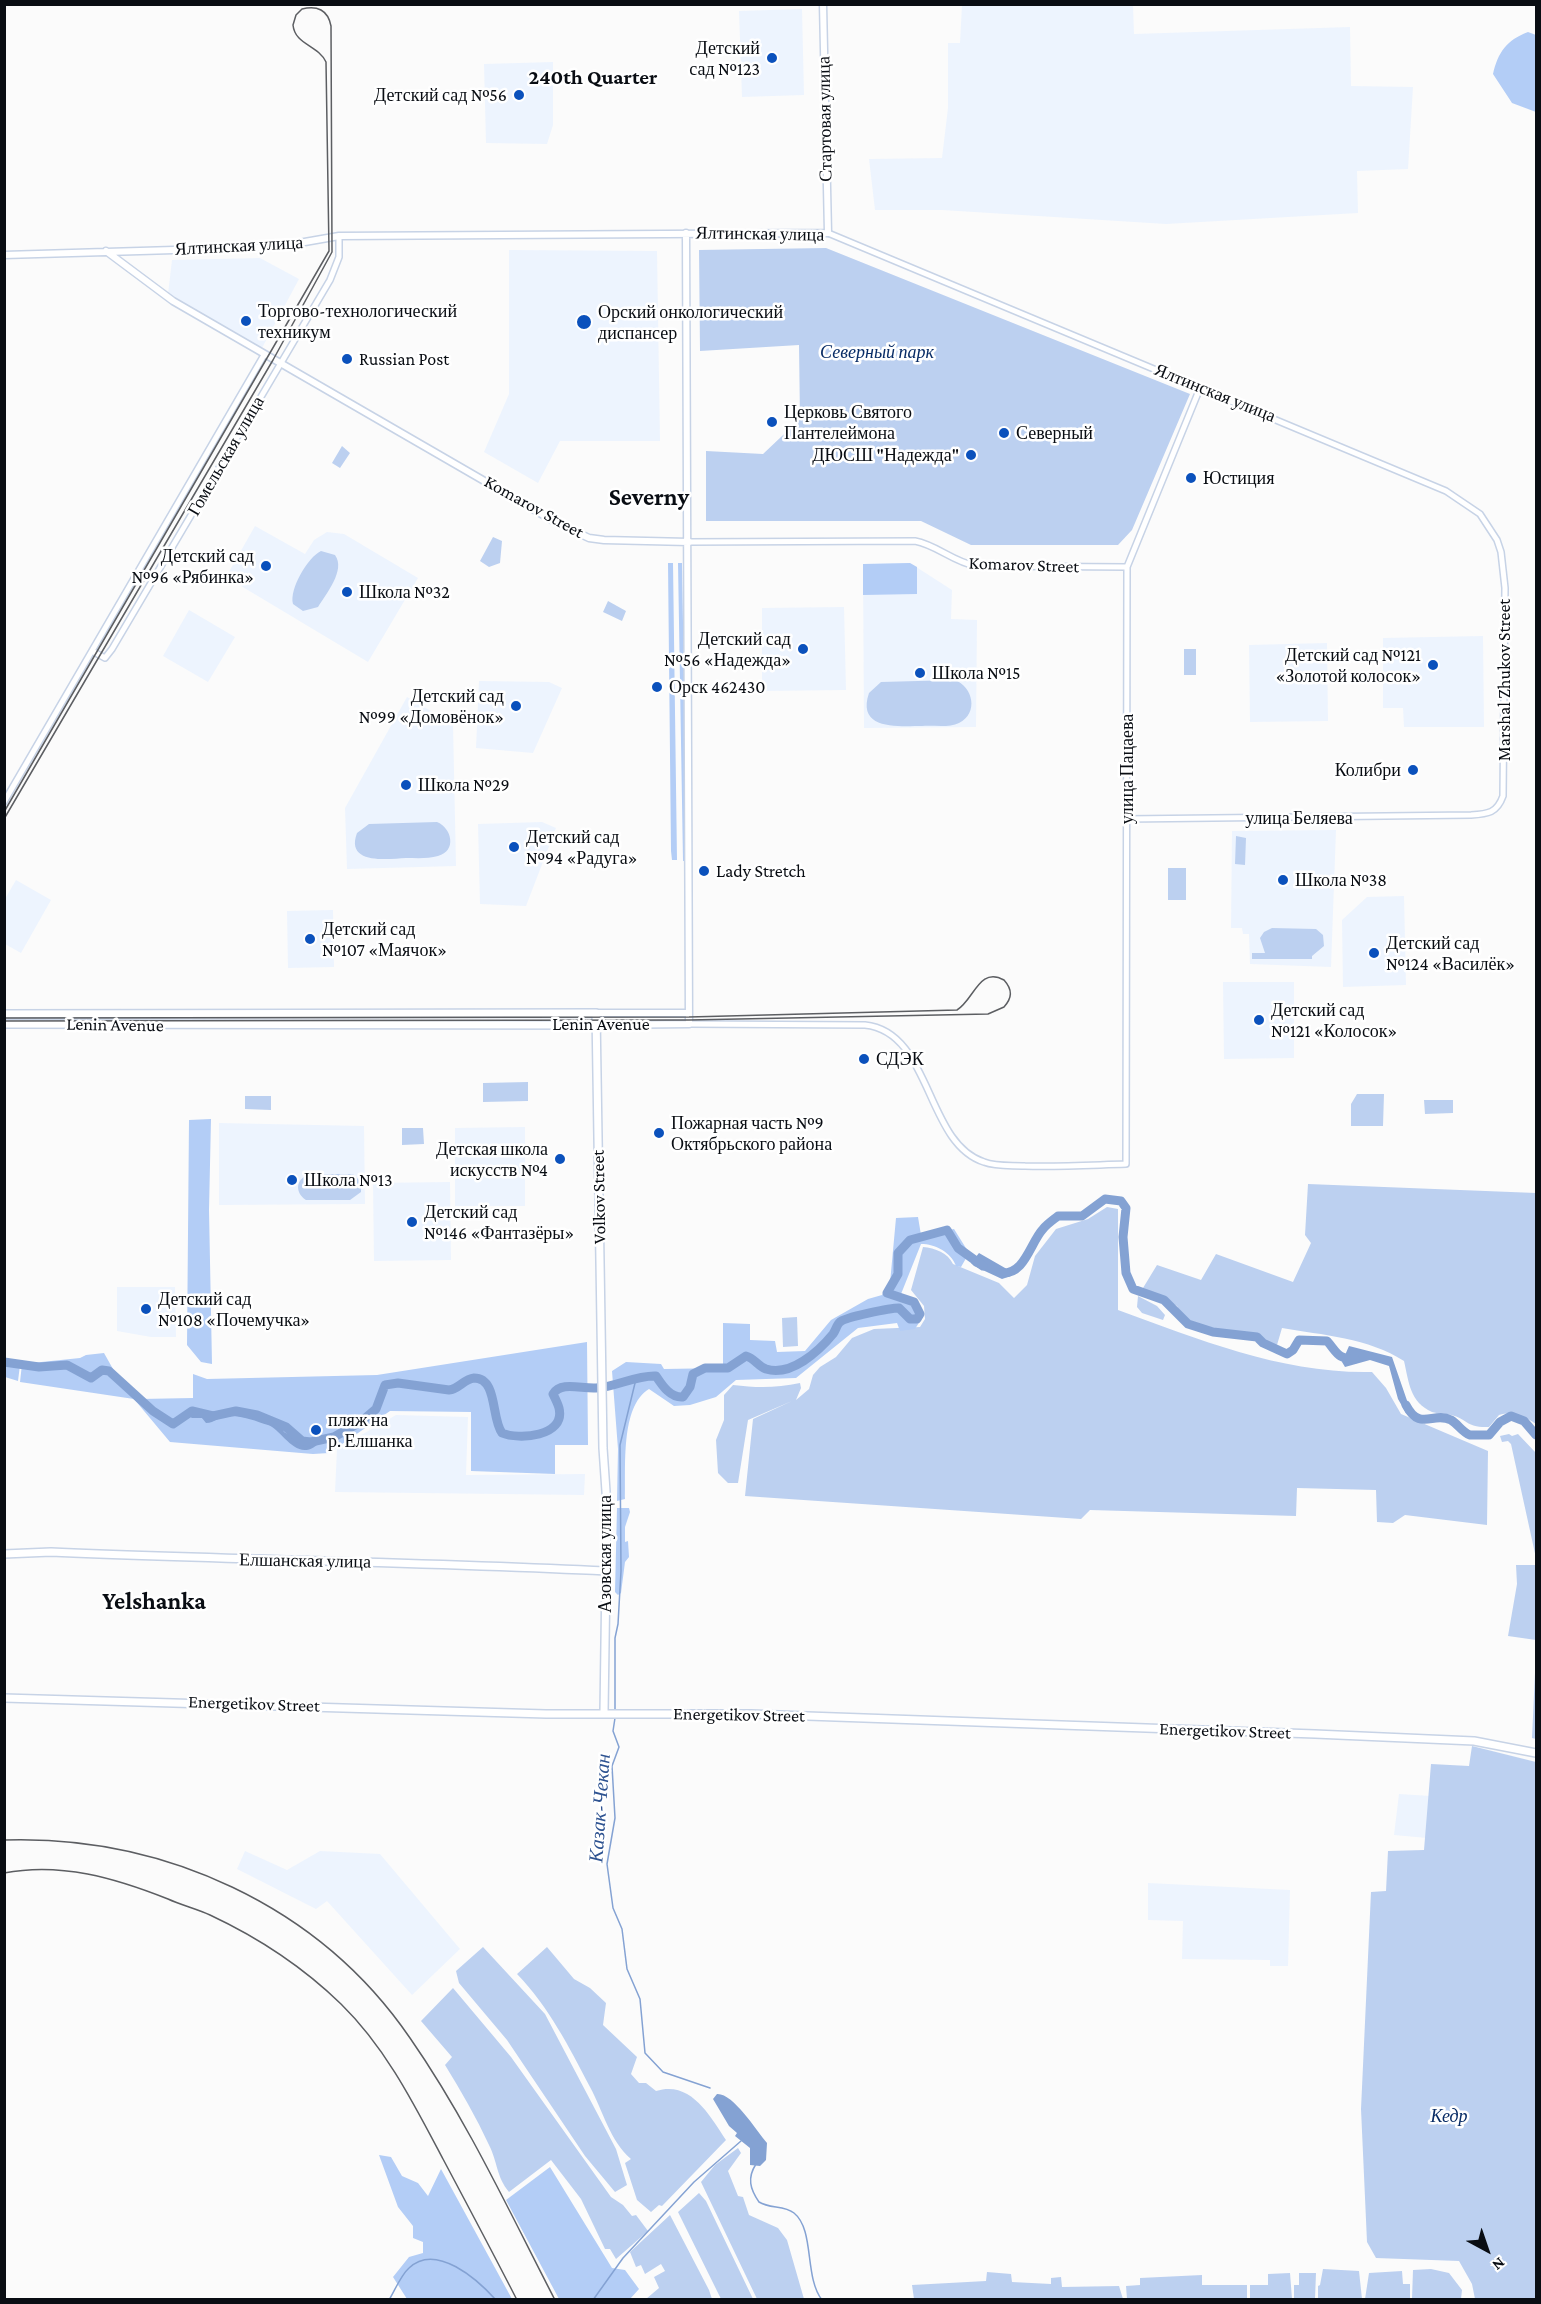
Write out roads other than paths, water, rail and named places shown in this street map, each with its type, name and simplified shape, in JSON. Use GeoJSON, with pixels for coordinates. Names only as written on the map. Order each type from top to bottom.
{"type":"FeatureCollection","features":[{"type":"Feature","properties":{"kind":"main road","name":"Стартовая улица"},"geometry":{"type":"LineString","coordinates":[[823,4],[828,233]]}},
{"type":"Feature","properties":{"kind":"main road"},"geometry":{"type":"LineString","coordinates":[[686,233],[689,1024]]}},
{"type":"Feature","properties":{"kind":"main road","name":"Ялтинская улица"},"geometry":{"type":"LineString","coordinates":[[4,255],[276,247],[339,236],[828,233]]}},
{"type":"Feature","properties":{"kind":"main road","name":"Komarov Street"},"geometry":{"type":"LineString","coordinates":[[106,251],[173,301],[264,356],[557,524],[589,538],[688,542]]}},
{"type":"Feature","properties":{"kind":"main road","name":"Volkov Street"},"geometry":{"type":"LineString","coordinates":[[596,1013],[602,1395]]}},
{"type":"Feature","properties":{"kind":"main road","name":"Lenin Avenue"},"geometry":{"type":"LineString","coordinates":[[4,1014],[689,1013]]}},
{"type":"Feature","properties":{"kind":"main road","name":"Lenin Avenue"},"geometry":{"type":"LineString","coordinates":[[4,1024],[689,1024]]}},
{"type":"Feature","properties":{"kind":"main road","name":"Азовская улица"},"geometry":{"type":"LineString","coordinates":[[602,1395],[607,1712]]}},
{"type":"Feature","properties":{"kind":"main road","name":"Елшанская улица"},"geometry":{"type":"LineString","coordinates":[[4,1554],[51,1552],[606,1571]]}},
{"type":"Feature","properties":{"kind":"main road","name":"Energetikov Street"},"geometry":{"type":"LineString","coordinates":[[4,1698],[546,1714],[607,1712],[751,1714],[1474,1740],[1536,1753]]}},
{"type":"Feature","properties":{"kind":"street","name":"Ялтинская улица"},"geometry":{"type":"LineString","coordinates":[[828,233],[1446,491],[1467,504],[1489,525]]}},
{"type":"Feature","properties":{"kind":"street","name":"Гомельская улица"},"geometry":{"type":"LineString","coordinates":[[92,651],[105,658],[330,280],[339,257],[339,236]]}},
{"type":"Feature","properties":{"kind":"street","name":"Гомельская улица"},"geometry":{"type":"LineString","coordinates":[[4,802],[264,356]]}},
{"type":"Feature","properties":{"kind":"street","name":"улица Пацаева"},"geometry":{"type":"LineString","coordinates":[[1126,1164],[1127,567],[1200,388]]}},
{"type":"Feature","properties":{"kind":"street","name":"Marshal Zhukov Street"},"geometry":{"type":"LineString","coordinates":[[1471,815],[1490,813],[1499,807],[1503,796],[1504,569],[1497,540],[1489,525]]}},
{"type":"Feature","properties":{"kind":"street","name":"Komarov Street"},"geometry":{"type":"LineString","coordinates":[[688,542],[915,541],[927,543],[961,563],[976,566],[1127,567]]}},
{"type":"Feature","properties":{"kind":"street","name":"улица Беляева"},"geometry":{"type":"LineString","coordinates":[[1127,819],[1471,815]]}},
{"type":"Feature","properties":{"kind":"street","name":"Lenin Avenue"},"geometry":{"type":"LineString","coordinates":[[689,1024],[865,1025],[884,1029],[902,1044],[952,1134],[973,1158],[993,1165],[1005,1166],[1056,1167],[1126,1164]]}},
{"type":"Feature","properties":{"kind":"waterway"},"geometry":{"type":"LineString","coordinates":[[1001,1273],[1016,1269],[1026,1257],[1038,1235],[1058,1216],[1082,1216],[1105,1199],[1121,1201],[1126,1208],[1123,1237],[1126,1273],[1133,1289],[1164,1300],[1188,1324],[1213,1332],[1257,1337],[1263,1343],[1287,1354],[1293,1350],[1299,1340],[1327,1341],[1341,1356],[1355,1359]]}},
{"type":"Feature","properties":{"kind":"waterway"},"geometry":{"type":"LineString","coordinates":[[4,1362],[39,1367],[67,1365],[91,1378],[102,1370],[109,1371],[153,1411],[173,1424],[192,1411],[213,1416],[236,1411],[257,1415],[286,1427],[302,1441],[311,1442],[334,1437],[362,1421],[376,1409],[385,1385],[398,1383],[449,1390],[474,1378],[482,1380],[491,1392],[502,1433],[529,1436],[539,1434],[555,1425],[559,1418],[559,1408],[553,1394],[561,1388],[604,1387],[641,1377],[656,1376],[670,1393],[683,1397],[690,1387],[693,1374],[705,1368],[728,1368],[746,1356],[766,1369],[785,1369],[794,1366],[820,1348],[833,1334],[838,1324],[844,1320],[899,1308],[910,1319],[917,1319],[920,1314],[914,1302],[887,1293],[898,1274],[898,1253],[910,1240],[947,1230],[958,1248],[983,1266]]}},
{"type":"Feature","properties":{"kind":"waterway","name":"Казак-Чекан"},"geometry":{"type":"LineString","coordinates":[[615,1710],[615,1638],[621,1571],[620,1445],[636,1379]]}},
{"type":"Feature","properties":{"kind":"waterway"},"geometry":{"type":"LineString","coordinates":[[1406,1405],[1416,1417],[1451,1420],[1470,1435],[1489,1435],[1500,1422],[1511,1416],[1524,1421],[1536,1435]]}},
{"type":"Feature","properties":{"kind":"waterway","name":"Казак-Чекан"},"geometry":{"type":"LineString","coordinates":[[615,1718],[613,1731],[619,1747],[612,1766],[615,1818],[607,1864],[613,1908],[622,1929],[627,1969],[640,1999],[645,2053],[663,2072],[710,2088]]}},
{"type":"Feature","properties":{"kind":"waterway"},"geometry":{"type":"LineString","coordinates":[[593,2300],[623,2258],[694,2182],[741,2141]]}},
{"type":"Feature","properties":{"kind":"waterway","name":"Казак-Чекан"},"geometry":{"type":"LineString","coordinates":[[756,2164],[751,2174],[753,2193],[759,2202],[790,2211],[800,2221],[805,2231],[816,2290],[822,2300]]}},
{"type":"Feature","properties":{"kind":"waterway"},"geometry":{"type":"LineString","coordinates":[[389,2300],[409,2268],[420,2261],[431,2259],[444,2261],[468,2274],[496,2300]]}},
{"type":"Feature","properties":{"kind":"tram line"},"geometry":{"type":"LineString","coordinates":[[4,812],[329,251],[326,62],[318,52],[298,37],[293,25],[296,15],[302,9],[317,8],[327,16],[331,26],[332,252],[273,360],[4,819]]}},
{"type":"Feature","properties":{"kind":"tram line"},"geometry":{"type":"LineString","coordinates":[[4,1018],[689,1017],[957,1010],[988,977],[1004,980],[1009,987],[1010,994],[1004,1007],[988,1014],[689,1020],[4,1021]]}},
{"type":"Feature","properties":{"kind":"railway"},"geometry":{"type":"LineString","coordinates":[[4,1840],[63,1842],[122,1850],[178,1865],[232,1887],[283,1916],[331,1950],[373,1991],[431,2069],[487,2166],[555,2300]]}},
{"type":"Feature","properties":{"kind":"railway"},"geometry":{"type":"LineString","coordinates":[[4,1873],[46,1869],[67,1871],[88,1874],[148,1891],[228,1924],[262,1943],[312,1978],[357,2021],[398,2077],[517,2300]]}},
{"type":"Feature","properties":{"kind":"place","name":"Детский сад №123"},"geometry":{"type":"Point","coordinates":[772,58]}},
{"type":"Feature","properties":{"kind":"place","name":"Детский сад №56"},"geometry":{"type":"Point","coordinates":[519,95]}},
{"type":"Feature","properties":{"kind":"place","name":"Торгово-технологический техникум"},"geometry":{"type":"Point","coordinates":[246,321]}},
{"type":"Feature","properties":{"kind":"place","name":"Орский онкологический диспансер"},"geometry":{"type":"Point","coordinates":[584,322]}},
{"type":"Feature","properties":{"kind":"place","name":"Russian Post"},"geometry":{"type":"Point","coordinates":[347,359]}},
{"type":"Feature","properties":{"kind":"place","name":"Церковь Святого Пантелеймона"},"geometry":{"type":"Point","coordinates":[772,422]}},
{"type":"Feature","properties":{"kind":"place","name":"Северный"},"geometry":{"type":"Point","coordinates":[1004,433]}},
{"type":"Feature","properties":{"kind":"place","name":"ДЮСШ \"Надежда\""},"geometry":{"type":"Point","coordinates":[971,455]}},
{"type":"Feature","properties":{"kind":"place","name":"Юстиция"},"geometry":{"type":"Point","coordinates":[1191,478]}},
{"type":"Feature","properties":{"kind":"place","name":"Детский сад №96 «Рябинка»"},"geometry":{"type":"Point","coordinates":[266,566]}},
{"type":"Feature","properties":{"kind":"place","name":"Школа №32"},"geometry":{"type":"Point","coordinates":[347,592]}},
{"type":"Feature","properties":{"kind":"place","name":"Детский сад №56 «Надежда»"},"geometry":{"type":"Point","coordinates":[803,649]}},
{"type":"Feature","properties":{"kind":"place","name":"Детский сад №121 «Золотой колосок»"},"geometry":{"type":"Point","coordinates":[1433,665]}},
{"type":"Feature","properties":{"kind":"place","name":"Школа №15"},"geometry":{"type":"Point","coordinates":[920,673]}},
{"type":"Feature","properties":{"kind":"place","name":"Орск 462430"},"geometry":{"type":"Point","coordinates":[657,687]}},
{"type":"Feature","properties":{"kind":"place","name":"Детский сад №99 «Домовёнок»"},"geometry":{"type":"Point","coordinates":[516,706]}},
{"type":"Feature","properties":{"kind":"place","name":"Колибри"},"geometry":{"type":"Point","coordinates":[1413,770]}},
{"type":"Feature","properties":{"kind":"place","name":"Школа №29"},"geometry":{"type":"Point","coordinates":[406,785]}},
{"type":"Feature","properties":{"kind":"place","name":"Детский сад №94 «Радуга»"},"geometry":{"type":"Point","coordinates":[514,847]}},
{"type":"Feature","properties":{"kind":"place","name":"Lady Stretch"},"geometry":{"type":"Point","coordinates":[704,871]}},
{"type":"Feature","properties":{"kind":"place","name":"Школа №38"},"geometry":{"type":"Point","coordinates":[1283,880]}},
{"type":"Feature","properties":{"kind":"place","name":"Детский сад №107 «Маячок»"},"geometry":{"type":"Point","coordinates":[310,939]}},
{"type":"Feature","properties":{"kind":"place","name":"Детский сад №124 «Василёк»"},"geometry":{"type":"Point","coordinates":[1374,953]}},
{"type":"Feature","properties":{"kind":"place","name":"Детский сад №121 «Колосок»"},"geometry":{"type":"Point","coordinates":[1259,1020]}},
{"type":"Feature","properties":{"kind":"place","name":"СДЭК"},"geometry":{"type":"Point","coordinates":[864,1059]}},
{"type":"Feature","properties":{"kind":"place","name":"Пожарная часть №9 Октябрьского района"},"geometry":{"type":"Point","coordinates":[659,1133]}},
{"type":"Feature","properties":{"kind":"place","name":"Детская школа искусств №4"},"geometry":{"type":"Point","coordinates":[560,1159]}},
{"type":"Feature","properties":{"kind":"place","name":"Школа №13"},"geometry":{"type":"Point","coordinates":[292,1180]}},
{"type":"Feature","properties":{"kind":"place","name":"Детский сад №146 «Фантазёры»"},"geometry":{"type":"Point","coordinates":[412,1222]}},
{"type":"Feature","properties":{"kind":"place","name":"Детский сад №108 «Почемучка»"},"geometry":{"type":"Point","coordinates":[146,1309]}},
{"type":"Feature","properties":{"kind":"place","name":"пляж на р. Елшанка"},"geometry":{"type":"Point","coordinates":[316,1430]}},
{"type":"Feature","properties":{"kind":"district","name":"240th Quarter"},"geometry":{"type":"Point","coordinates":[593,78]}},
{"type":"Feature","properties":{"kind":"district","name":"Severny"},"geometry":{"type":"Point","coordinates":[649,498]}},
{"type":"Feature","properties":{"kind":"district","name":"Yelshanka"},"geometry":{"type":"Point","coordinates":[154,1602]}},
{"type":"Feature","properties":{"kind":"park label","name":"Северный парк"},"geometry":{"type":"Point","coordinates":[877,352]}},
{"type":"Feature","properties":{"kind":"park label","name":"Кедр"},"geometry":{"type":"Point","coordinates":[1449,2116]}}]}
